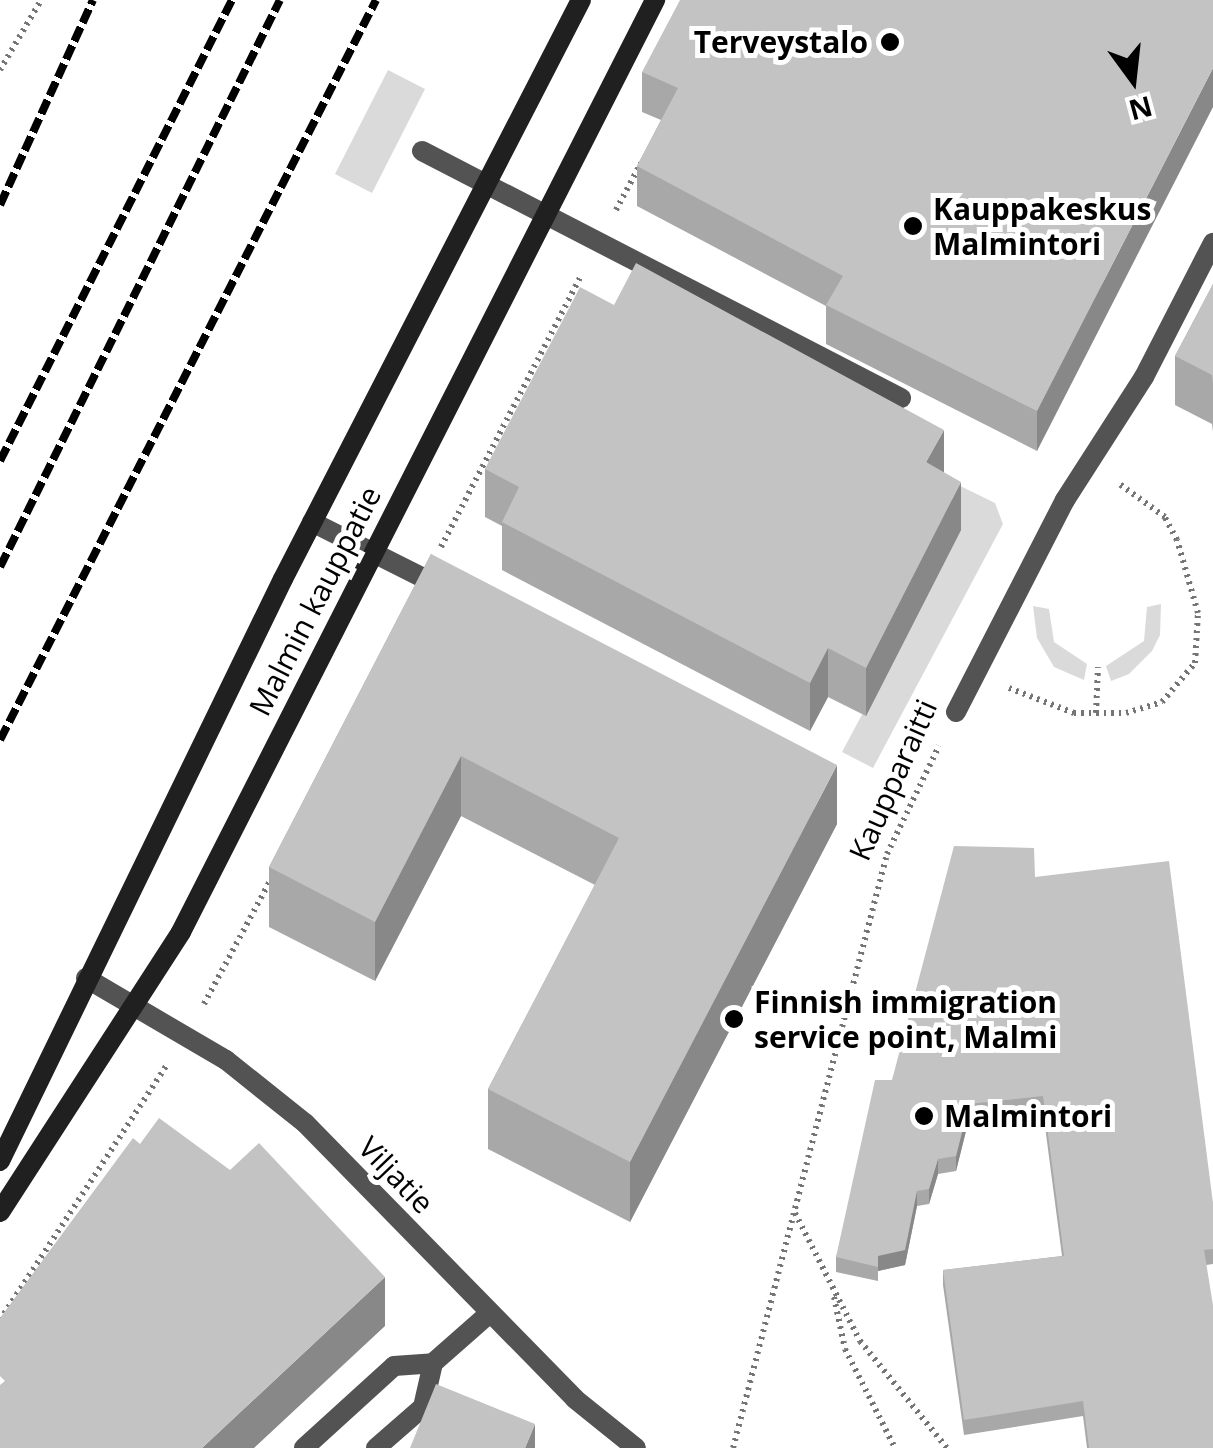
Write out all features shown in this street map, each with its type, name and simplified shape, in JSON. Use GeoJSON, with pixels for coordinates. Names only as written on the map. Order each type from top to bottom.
{"type":"FeatureCollection","features":[{"type":"Feature","properties":{"kind":"main road","name":"Malmin kauppatie"},"geometry":{"type":"LineString","coordinates":[[0,1161],[86,978],[312,522],[582,0]]}},
{"type":"Feature","properties":{"kind":"main road","name":"Malmin kauppatie"},"geometry":{"type":"LineString","coordinates":[[0,1212],[136,1006],[180,932],[655,0]]}},
{"type":"Feature","properties":{"kind":"street"},"geometry":{"type":"LineString","coordinates":[[422,151],[901,398]]}},
{"type":"Feature","properties":{"kind":"street","name":"Kaupparaitti"},"geometry":{"type":"LineString","coordinates":[[956,712],[1089,462],[1144,377],[1213,243]]}},
{"type":"Feature","properties":{"kind":"street"},"geometry":{"type":"LineString","coordinates":[[312,522],[460,597]]}},
{"type":"Feature","properties":{"kind":"street","name":"Viljatie"},"geometry":{"type":"LineString","coordinates":[[86,978],[226,1060],[305,1122],[576,1399],[636,1448]]}},
{"type":"Feature","properties":{"kind":"street"},"geometry":{"type":"LineString","coordinates":[[376,1448],[423,1407],[433,1363],[490,1313]]}},
{"type":"Feature","properties":{"kind":"street"},"geometry":{"type":"LineString","coordinates":[[304,1448],[394,1366],[433,1363]]}},
{"type":"Feature","properties":{"kind":"path"},"geometry":{"type":"LineString","coordinates":[[0,70],[40,0]]}},
{"type":"Feature","properties":{"kind":"path"},"geometry":{"type":"LineString","coordinates":[[597,244],[644,157]]}},
{"type":"Feature","properties":{"kind":"path"},"geometry":{"type":"LineString","coordinates":[[975,674],[1074,713],[1126,713],[1162,702],[1183,684],[1200,641],[1192,576],[1164,517],[1089,462]]}},
{"type":"Feature","properties":{"kind":"path"},"geometry":{"type":"LineString","coordinates":[[1096,713],[1098,668]]}},
{"type":"Feature","properties":{"kind":"path","name":"Kaupparaitti"},"geometry":{"type":"LineString","coordinates":[[733,1448],[887,854],[956,712]]}},
{"type":"Feature","properties":{"kind":"path"},"geometry":{"type":"LineString","coordinates":[[0,1320],[136,1112]]}},
{"type":"Feature","properties":{"kind":"path"},"geometry":{"type":"LineString","coordinates":[[794,1213],[860,1341],[947,1448]]}},
{"type":"Feature","properties":{"kind":"path"},"geometry":{"type":"LineString","coordinates":[[832,1286],[845,1349],[894,1448]]}},
{"type":"Feature","properties":{"kind":"shaded area"},"geometry":{"type":"Polygon","coordinates":[[[388,70],[425,89],[372,193],[335,174],[388,70]]]}},
{"type":"Feature","properties":{"kind":"shaded area"},"geometry":{"type":"Polygon","coordinates":[[[944,478],[995,503],[1003,524],[873,768],[842,752],[960,531],[944,478]]]}},
{"type":"Feature","properties":{"kind":"shaded area"},"geometry":{"type":"Polygon","coordinates":[[[1161,604],[1160,635],[1152,651],[1129,674],[1111,681],[1106,666],[1144,641],[1147,607],[1161,604]]]}},
{"type":"Feature","properties":{"kind":"shaded area"},"geometry":{"type":"Polygon","coordinates":[[[1033,606],[1049,609],[1054,642],[1087,664],[1084,680],[1054,667],[1037,638],[1033,606]]]}},
{"type":"Feature","properties":{"kind":"building","name":"Kauppakeskus Malmintori"},"geometry":{"type":"Polygon","coordinates":[[[680,0],[1213,0],[1213,68],[1037,411],[826,305],[843,276],[637,166],[678,88],[642,72],[680,0]]]}},
{"type":"Feature","properties":{"kind":"building"},"geometry":{"type":"Polygon","coordinates":[[[636,263],[944,430],[926,462],[961,482],[866,668],[828,648],[810,683],[502,522],[519,487],[485,469],[580,287],[614,305],[636,263]]]}},
{"type":"Feature","properties":{"kind":"building"},"geometry":{"type":"Polygon","coordinates":[[[1213,284],[1213,384],[1212,375],[1175,356],[1213,284]]]}},
{"type":"Feature","properties":{"kind":"building"},"geometry":{"type":"Polygon","coordinates":[[[431,554],[837,765],[630,1162],[488,1089],[619,838],[461,756],[375,922],[269,867],[431,554]]]}},
{"type":"Feature","properties":{"kind":"building"},"geometry":{"type":"Polygon","coordinates":[[[954,846],[1034,848],[1035,877],[1169,861],[1213,1203],[1213,1249],[1204,1250],[1213,1305],[1213,1448],[1089,1448],[1083,1401],[964,1420],[943,1270],[1064,1256],[1043,1096],[969,1104],[956,1156],[938,1159],[929,1189],[917,1191],[905,1250],[878,1256],[878,1267],[836,1257],[875,1080],[892,1080],[954,846]]]}},
{"type":"Feature","properties":{"kind":"building"},"geometry":{"type":"Polygon","coordinates":[[[159,1118],[230,1170],[259,1143],[385,1277],[202,1448],[0,1448],[0,1385],[5,1381],[0,1376],[0,1318],[133,1138],[140,1144],[159,1118]]]}},
{"type":"Feature","properties":{"kind":"building"},"geometry":{"type":"Polygon","coordinates":[[[436,1384],[535,1424],[525,1448],[410,1448],[436,1384]]]}},
{"type":"Feature","properties":{"kind":"railway"},"geometry":{"type":"LineString","coordinates":[[0,205],[93,0]]}},
{"type":"Feature","properties":{"kind":"railway"},"geometry":{"type":"LineString","coordinates":[[0,461],[232,0]]}},
{"type":"Feature","properties":{"kind":"railway"},"geometry":{"type":"LineString","coordinates":[[0,567],[280,0]]}},
{"type":"Feature","properties":{"kind":"railway"},"geometry":{"type":"LineString","coordinates":[[0,740],[376,0]]}},
{"type":"Feature","properties":{"kind":"place","name":"Terveystalo"},"geometry":{"type":"Point","coordinates":[890,42]}},
{"type":"Feature","properties":{"kind":"place","name":"Kauppakeskus Malmintori"},"geometry":{"type":"Point","coordinates":[913,226]}},
{"type":"Feature","properties":{"kind":"place","name":"Finnish immigration service point, Malmi"},"geometry":{"type":"Point","coordinates":[734,1019]}},
{"type":"Feature","properties":{"kind":"place","name":"Malmintori"},"geometry":{"type":"Point","coordinates":[924,1116]}}]}
